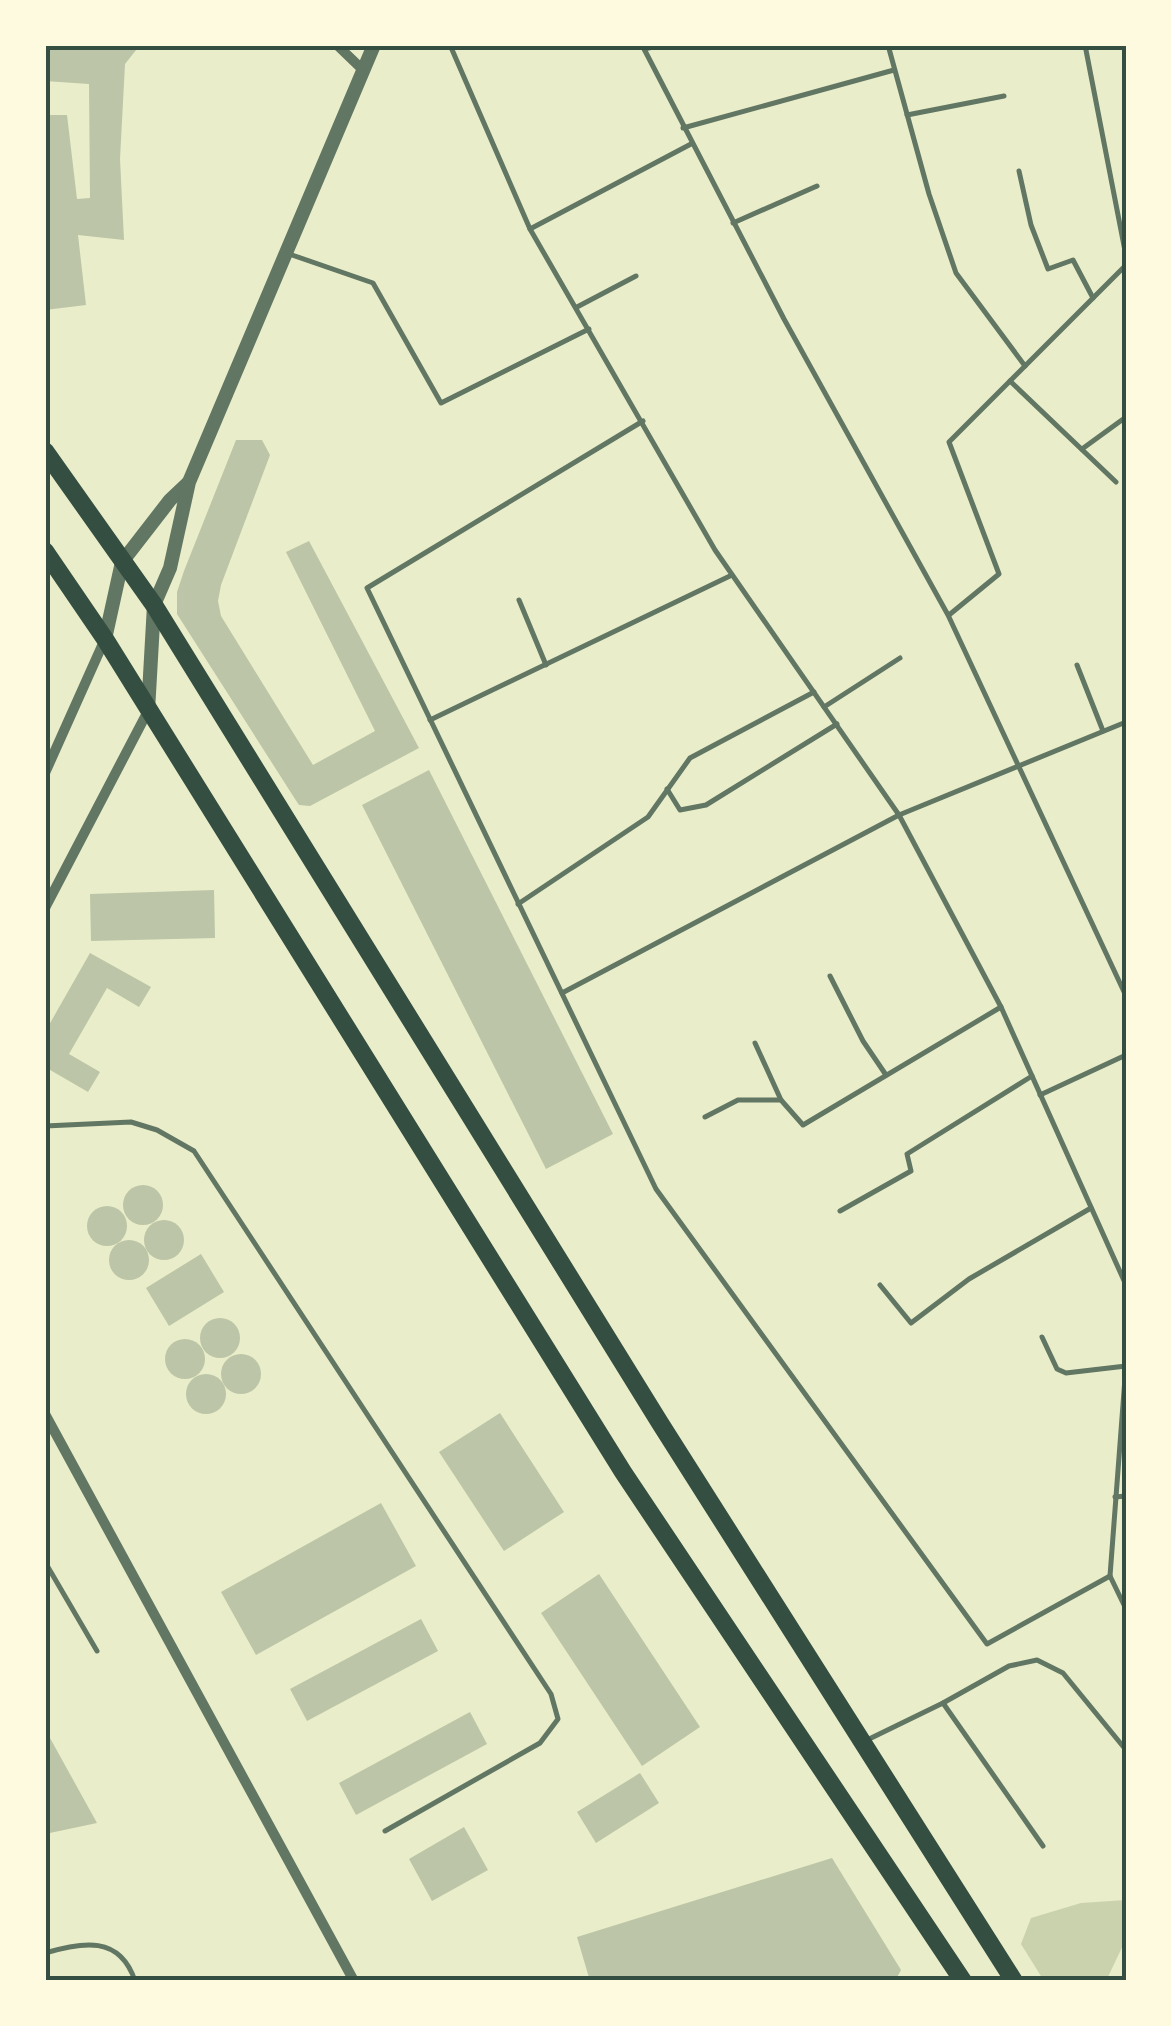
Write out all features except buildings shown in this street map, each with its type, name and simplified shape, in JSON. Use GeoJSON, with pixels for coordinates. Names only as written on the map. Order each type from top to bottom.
{"type":"FeatureCollection","features":[{"type":"Feature","properties":{"kind":"main road"},"geometry":{"type":"LineString","coordinates":[[45,450],[154,605],[660,1423],[1014,1981]]}},
{"type":"Feature","properties":{"kind":"main road"},"geometry":{"type":"LineString","coordinates":[[45,551],[105,639],[624,1472],[963,1981]]}},
{"type":"Feature","properties":{"kind":"street"},"geometry":{"type":"LineString","coordinates":[[337,45],[363,70]]}},
{"type":"Feature","properties":{"kind":"street"},"geometry":{"type":"LineString","coordinates":[[45,908],[148,711],[154,605],[170,568],[189,482],[374,45]]}},
{"type":"Feature","properties":{"kind":"street"},"geometry":{"type":"LineString","coordinates":[[45,773],[105,639],[122,562],[170,500],[189,482]]}},
{"type":"Feature","properties":{"kind":"street"},"geometry":{"type":"LineString","coordinates":[[45,1414],[354,1981]]}},
{"type":"Feature","properties":{"kind":"lane"},"geometry":{"type":"LineString","coordinates":[[450,45],[530,229],[715,550],[899,815],[1001,1007],[1126,1285]]}},
{"type":"Feature","properties":{"kind":"lane"},"geometry":{"type":"LineString","coordinates":[[662,45],[643,47],[733,223],[948,616],[1126,996]]}},
{"type":"Feature","properties":{"kind":"lane"},"geometry":{"type":"LineString","coordinates":[[888,45],[929,194],[956,273],[1024,366]]}},
{"type":"Feature","properties":{"kind":"lane"},"geometry":{"type":"LineString","coordinates":[[1085,45],[1126,256]]}},
{"type":"Feature","properties":{"kind":"lane"},"geometry":{"type":"LineString","coordinates":[[683,128],[894,70]]}},
{"type":"Feature","properties":{"kind":"lane"},"geometry":{"type":"LineString","coordinates":[[907,115],[1004,96]]}},
{"type":"Feature","properties":{"kind":"lane"},"geometry":{"type":"LineString","coordinates":[[530,229],[691,144]]}},
{"type":"Feature","properties":{"kind":"lane"},"geometry":{"type":"LineString","coordinates":[[1019,171],[1031,226],[1048,269],[1073,260],[1093,298]]}},
{"type":"Feature","properties":{"kind":"lane"},"geometry":{"type":"LineString","coordinates":[[733,223],[817,186]]}},
{"type":"Feature","properties":{"kind":"lane"},"geometry":{"type":"LineString","coordinates":[[286,254],[374,283],[440,403],[589,329]]}},
{"type":"Feature","properties":{"kind":"lane"},"geometry":{"type":"LineString","coordinates":[[948,616],[999,574],[949,442],[1126,265]]}},
{"type":"Feature","properties":{"kind":"lane"},"geometry":{"type":"LineString","coordinates":[[577,308],[636,276]]}},
{"type":"Feature","properties":{"kind":"lane"},"geometry":{"type":"LineString","coordinates":[[1010,381],[1116,482]]}},
{"type":"Feature","properties":{"kind":"lane"},"geometry":{"type":"LineString","coordinates":[[1082,449],[1126,417]]}},
{"type":"Feature","properties":{"kind":"lane"},"geometry":{"type":"LineString","coordinates":[[643,421],[366,588],[656,1190],[987,1644],[1110,1576]]}},
{"type":"Feature","properties":{"kind":"lane"},"geometry":{"type":"LineString","coordinates":[[430,720],[732,575]]}},
{"type":"Feature","properties":{"kind":"lane"},"geometry":{"type":"LineString","coordinates":[[518,600],[546,664]]}},
{"type":"Feature","properties":{"kind":"lane"},"geometry":{"type":"LineString","coordinates":[[824,707],[900,658]]}},
{"type":"Feature","properties":{"kind":"lane"},"geometry":{"type":"LineString","coordinates":[[1078,665],[1103,731]]}},
{"type":"Feature","properties":{"kind":"lane"},"geometry":{"type":"LineString","coordinates":[[518,904],[648,817],[690,758],[814,692]]}},
{"type":"Feature","properties":{"kind":"lane"},"geometry":{"type":"LineString","coordinates":[[562,993],[899,815],[1126,722]]}},
{"type":"Feature","properties":{"kind":"lane"},"geometry":{"type":"LineString","coordinates":[[667,790],[680,810],[706,806],[836,724]]}},
{"type":"Feature","properties":{"kind":"lane"},"geometry":{"type":"LineString","coordinates":[[830,976],[863,1041],[886,1075]]}},
{"type":"Feature","properties":{"kind":"lane"},"geometry":{"type":"LineString","coordinates":[[755,1043],[781,1100],[804,1125],[1001,1007]]}},
{"type":"Feature","properties":{"kind":"lane"},"geometry":{"type":"LineString","coordinates":[[1040,1095],[1126,1055]]}},
{"type":"Feature","properties":{"kind":"lane"},"geometry":{"type":"LineString","coordinates":[[840,1211],[911,1171],[907,1154],[1032,1076]]}},
{"type":"Feature","properties":{"kind":"lane"},"geometry":{"type":"LineString","coordinates":[[706,1117],[738,1100],[781,1100]]}},
{"type":"Feature","properties":{"kind":"lane"},"geometry":{"type":"LineString","coordinates":[[45,1126],[131,1122],[158,1130],[194,1151],[551,1694],[558,1719],[540,1743],[385,1831]]}},
{"type":"Feature","properties":{"kind":"lane"},"geometry":{"type":"LineString","coordinates":[[880,1285],[911,1323],[969,1279],[1092,1208]]}},
{"type":"Feature","properties":{"kind":"lane"},"geometry":{"type":"LineString","coordinates":[[1042,1337],[1057,1369],[1066,1373],[1126,1365],[1110,1576],[1126,1610]]}},
{"type":"Feature","properties":{"kind":"lane"},"geometry":{"type":"LineString","coordinates":[[1115,1497],[1126,1496]]}},
{"type":"Feature","properties":{"kind":"lane"},"geometry":{"type":"LineString","coordinates":[[45,1562],[97,1651]]}},
{"type":"Feature","properties":{"kind":"lane"},"geometry":{"type":"LineString","coordinates":[[862,1742],[1008,1666],[1038,1660],[1062,1672],[1126,1750]]}},
{"type":"Feature","properties":{"kind":"lane"},"geometry":{"type":"LineString","coordinates":[[943,1703],[1043,1846]]}},
{"type":"Feature","properties":{"kind":"lane"},"geometry":{"type":"LineString","coordinates":[[45,1954],[82,1942],[110,1948],[131,1967],[135,1981]]}},
{"type":"Feature","properties":{"kind":"green space"},"geometry":{"type":"Polygon","coordinates":[[[1126,1900],[1126,1939],[1106,1981],[1044,1981],[1021,1944],[1031,1918],[1081,1903],[1126,1900]]]}}]}
